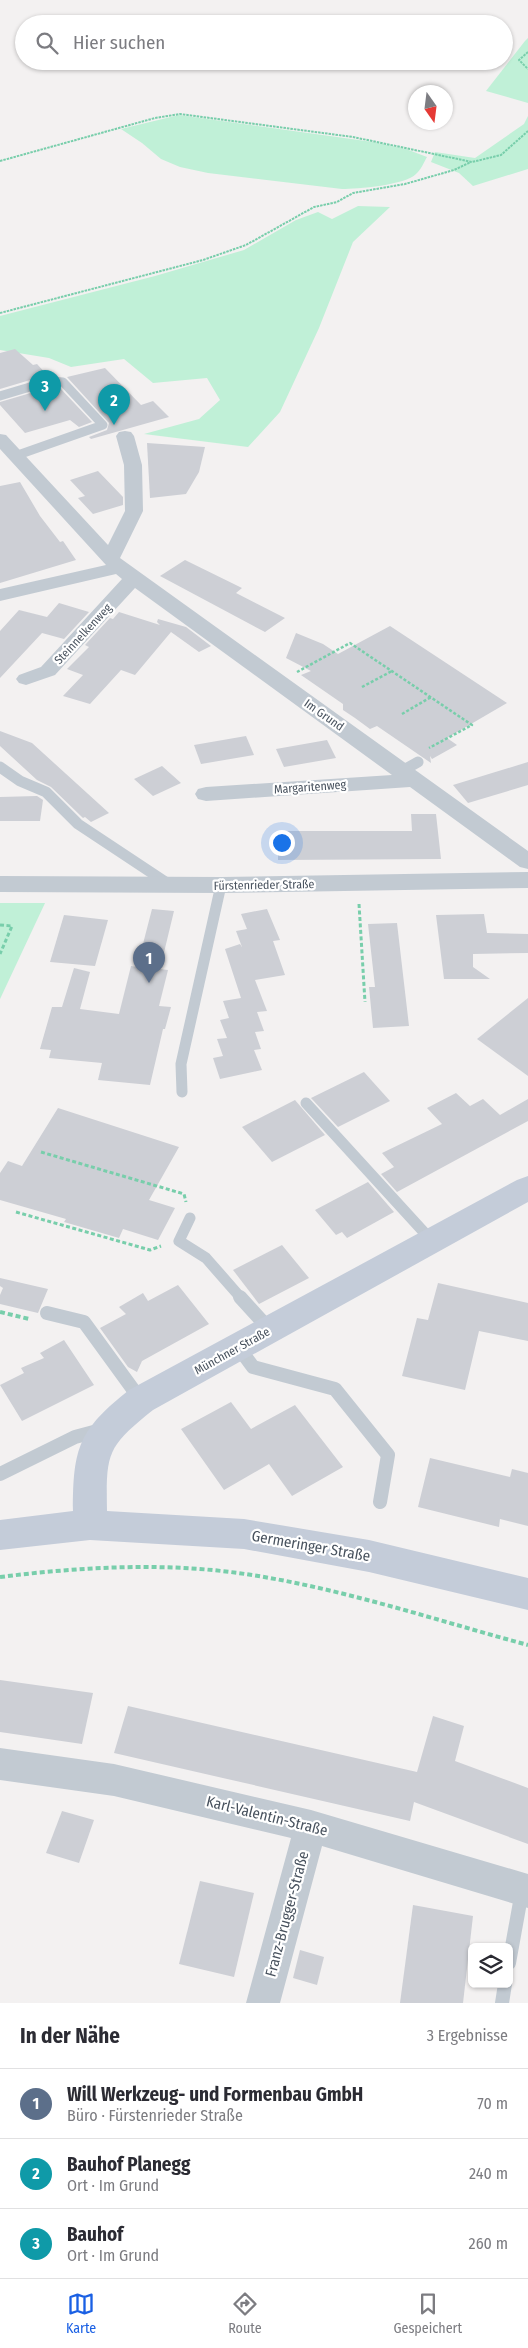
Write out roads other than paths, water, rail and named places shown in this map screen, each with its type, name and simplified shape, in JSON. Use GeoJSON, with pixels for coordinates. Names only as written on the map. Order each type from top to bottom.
{"type":"FeatureCollection","features":[{"type":"Feature","properties":{"kind":"main road","name":"Münchner Straße"},"geometry":{"type":"LineString","coordinates":[[90,1525],[91,1466],[97,1446],[107,1428],[141,1400],[528,1188]]}},
{"type":"Feature","properties":{"kind":"main road"},"geometry":{"type":"LineString","coordinates":[[0,1535],[90,1525]]}},
{"type":"Feature","properties":{"kind":"main road","name":"Germeringer Straße"},"geometry":{"type":"LineString","coordinates":[[90,1525],[244,1534],[370,1556],[528,1594]]}},
{"type":"Feature","properties":{"kind":"street"},"geometry":{"type":"LineString","coordinates":[[0,595],[121,569],[134,511],[132,465],[125,436]]}},
{"type":"Feature","properties":{"kind":"street","name":"Im Grund"},"geometry":{"type":"LineString","coordinates":[[0,439],[11,459],[121,569],[278,682],[408,770],[528,862]]}},
{"type":"Feature","properties":{"kind":"street","name":"Steinnelkenweg"},"geometry":{"type":"LineString","coordinates":[[26,679],[48,671],[121,569]]}},
{"type":"Feature","properties":{"kind":"street","name":"Margaritenweg"},"geometry":{"type":"LineString","coordinates":[[206,794],[408,770]]}},
{"type":"Feature","properties":{"kind":"street","name":"Fürstenrieder Straße"},"geometry":{"type":"LineString","coordinates":[[0,884],[221,886],[528,880]]}},
{"type":"Feature","properties":{"kind":"street","name":"Karl-Valentin-Straße"},"geometry":{"type":"LineString","coordinates":[[0,1764],[114,1780],[311,1826],[525,1890]]}},
{"type":"Feature","properties":{"kind":"street","name":"Franz-Brugger-Straße"},"geometry":{"type":"LineString","coordinates":[[263,2003],[311,1826]]}},
{"type":"Feature","properties":{"kind":"lane"},"geometry":{"type":"LineString","coordinates":[[0,396],[50,381],[64,382],[103,425],[11,459]]}},
{"type":"Feature","properties":{"kind":"lane"},"geometry":{"type":"LineString","coordinates":[[0,767],[20,782],[46,792],[78,824],[170,885]]}},
{"type":"Feature","properties":{"kind":"lane"},"geometry":{"type":"LineString","coordinates":[[182,1092],[181,1064],[221,886]]}},
{"type":"Feature","properties":{"kind":"lane"},"geometry":{"type":"LineString","coordinates":[[306,1103],[432,1241]]}},
{"type":"Feature","properties":{"kind":"lane"},"geometry":{"type":"LineString","coordinates":[[190,1218],[179,1241],[206,1258],[270,1331]]}},
{"type":"Feature","properties":{"kind":"lane"},"geometry":{"type":"LineString","coordinates":[[47,1313],[84,1322],[141,1400]]}},
{"type":"Feature","properties":{"kind":"lane"},"geometry":{"type":"LineString","coordinates":[[238,1348],[253,1367],[335,1389],[388,1454],[380,1502]]}},
{"type":"Feature","properties":{"kind":"lane"},"geometry":{"type":"LineString","coordinates":[[0,1474],[75,1437],[107,1428]]}},
{"type":"Feature","properties":{"kind":"lane"},"geometry":{"type":"LineString","coordinates":[[513,1945],[525,1890]]}},
{"type":"Feature","properties":{"kind":"lane"},"geometry":{"type":"LineString","coordinates":[[502,2003],[504,1988]]}},
{"type":"Feature","properties":{"kind":"place","name":"Bauhof"},"geometry":{"type":"Point","coordinates":[45,411]}},
{"type":"Feature","properties":{"kind":"place","name":"Bauhof Planegg"},"geometry":{"type":"Point","coordinates":[114,425]}},
{"type":"Feature","properties":{"kind":"place","name":"Will Werkzeug- und Formenbau GmbH"},"geometry":{"type":"Point","coordinates":[149,983]}}]}
